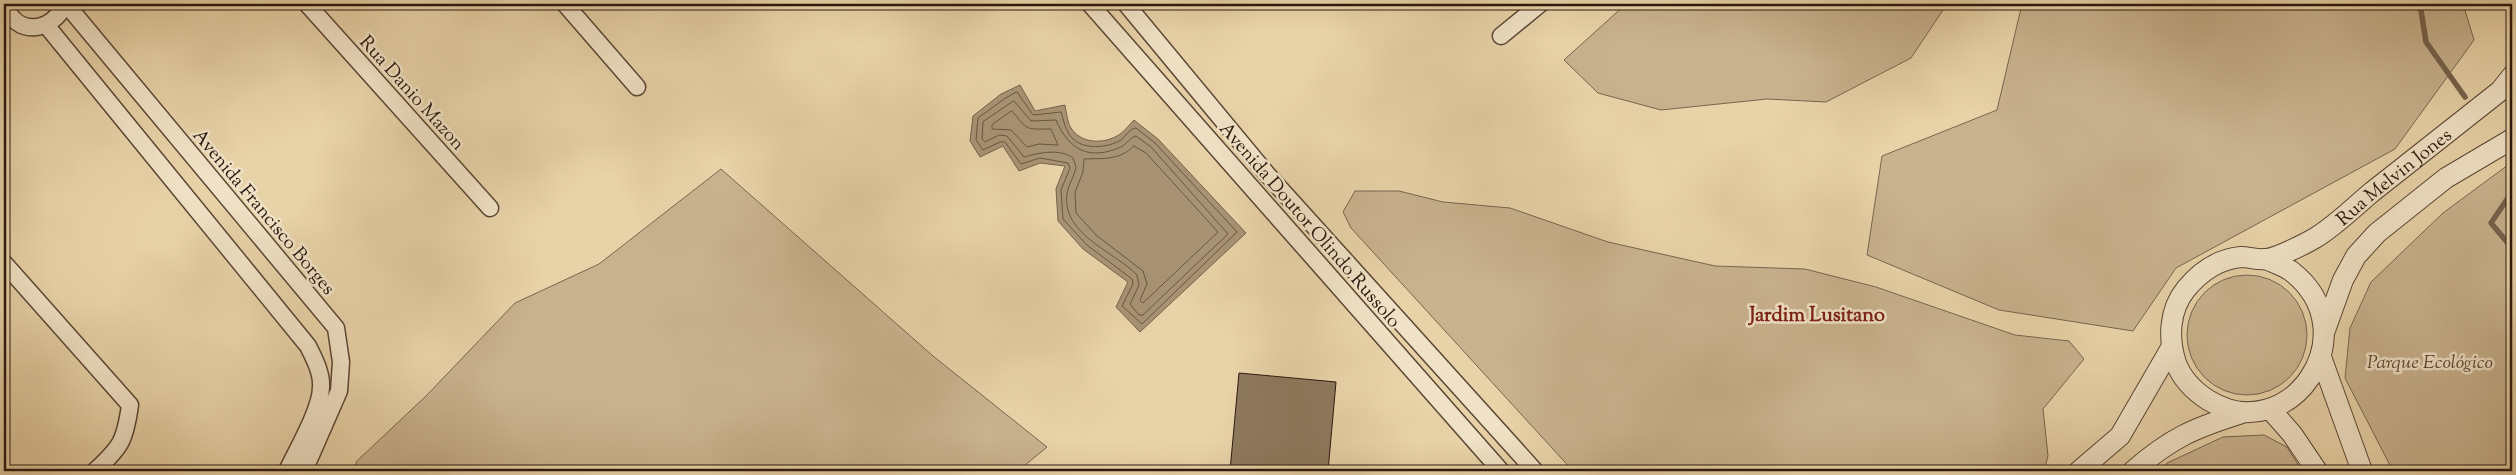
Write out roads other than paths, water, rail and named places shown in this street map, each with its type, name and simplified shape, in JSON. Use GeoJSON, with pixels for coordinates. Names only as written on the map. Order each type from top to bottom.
{"type":"FeatureCollection","features":[{"type":"Feature","properties":{"kind":"street"},"geometry":{"type":"LineString","coordinates":[[5,4],[10,15],[17,22],[36,28],[55,20],[65,4]]}},
{"type":"Feature","properties":{"kind":"street","name":"Avenida Francisco Borges"},"geometry":{"type":"LineString","coordinates":[[65,4],[336,328],[342,362],[339,392],[287,471]]}},
{"type":"Feature","properties":{"kind":"street","name":"Rua Danio Mazon"},"geometry":{"type":"LineString","coordinates":[[307,4],[490,208]]}},
{"type":"Feature","properties":{"kind":"street"},"geometry":{"type":"LineString","coordinates":[[565,4],[637,87]]}},
{"type":"Feature","properties":{"kind":"street","name":"Avenida Doutor Olindo Russolo"},"geometry":{"type":"LineString","coordinates":[[1090,4],[1501,471]]}},
{"type":"Feature","properties":{"kind":"street","name":"Avenida Doutor Olindo Russolo"},"geometry":{"type":"LineString","coordinates":[[1126,4],[1188,76],[1267,174],[1535,471]]}},
{"type":"Feature","properties":{"kind":"street"},"geometry":{"type":"LineString","coordinates":[[1500,36],[1540,4]]}},
{"type":"Feature","properties":{"kind":"street","name":"Avenida Francisco Borges"},"geometry":{"type":"LineString","coordinates":[[46,25],[308,346],[317,367],[321,387],[304,471]]}},
{"type":"Feature","properties":{"kind":"street"},"geometry":{"type":"LineString","coordinates":[[2512,75],[2512,91]]}},
{"type":"Feature","properties":{"kind":"street","name":"Rua Melvin Jones"},"geometry":{"type":"LineString","coordinates":[[2266,260],[2315,238],[2500,91],[2512,75]]}},
{"type":"Feature","properties":{"kind":"street"},"geometry":{"type":"LineString","coordinates":[[1168,92],[1188,76]]}},
{"type":"Feature","properties":{"kind":"street","name":"Rua Melvin Jones"},"geometry":{"type":"LineString","coordinates":[[2324,332],[2343,280],[2356,256],[2377,233],[2446,178],[2512,140]]}},
{"type":"Feature","properties":{"kind":"street"},"geometry":{"type":"LineString","coordinates":[[2133,471],[2156,451],[2191,429],[2244,412],[2270,409],[2293,397],[2310,379],[2321,357],[2324,332],[2320,308],[2308,286],[2289,270],[2266,260],[2242,257],[2217,264],[2196,277],[2180,297],[2171,322],[2171,348],[2180,372],[2196,393],[2218,406],[2244,412]]}},
{"type":"Feature","properties":{"kind":"street"},"geometry":{"type":"LineString","coordinates":[[4,263],[130,405],[126,432],[117,450],[95,471]]}},
{"type":"Feature","properties":{"kind":"street"},"geometry":{"type":"LineString","coordinates":[[2079,471],[2120,436],[2171,348]]}},
{"type":"Feature","properties":{"kind":"street"},"geometry":{"type":"LineString","coordinates":[[2321,357],[2362,471]]}},
{"type":"Feature","properties":{"kind":"street"},"geometry":{"type":"LineString","coordinates":[[2270,409],[2292,434],[2317,471]]}},
{"type":"Feature","properties":{"kind":"water"},"geometry":{"type":"Polygon","coordinates":[[[1020,85],[1035,111],[1065,105],[1069,124],[1083,139],[1104,141],[1111,139],[1121,133],[1134,120],[1158,139],[1246,233],[1140,332],[1116,307],[1128,282],[1083,249],[1058,221],[1056,189],[1065,166],[1040,163],[1019,171],[1003,146],[980,157],[970,141],[973,116],[1001,94],[1020,85]]]}},
{"type":"Feature","properties":{"kind":"waterway"},"geometry":{"type":"LineString","coordinates":[[2420,4],[2426,42],[2465,97]]}},
{"type":"Feature","properties":{"kind":"waterway"},"geometry":{"type":"LineString","coordinates":[[2509,154],[2512,163]]}},
{"type":"Feature","properties":{"kind":"waterway"},"geometry":{"type":"LineString","coordinates":[[2512,192],[2491,223],[2512,248]]}},
{"type":"Feature","properties":{"kind":"district","name":"Jardim Lusitano"},"geometry":{"type":"Point","coordinates":[1817,314]}},
{"type":"Feature","properties":{"kind":"park label","name":"Parque Ecológico"},"geometry":{"type":"Point","coordinates":[2430,361]}}]}
